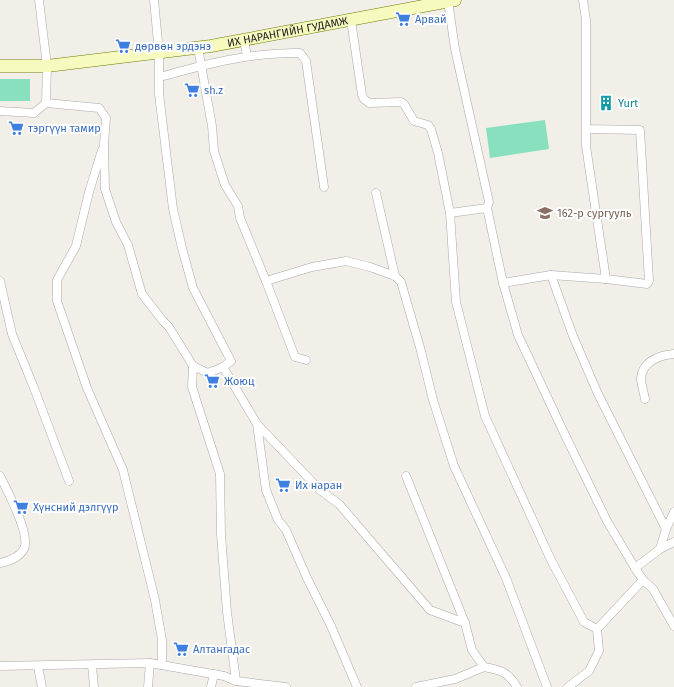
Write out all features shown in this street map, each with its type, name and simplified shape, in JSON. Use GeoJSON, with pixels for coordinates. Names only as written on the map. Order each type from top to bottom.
{"type":"FeatureCollection","features":[{"type":"Feature","properties":{"kind":"main road","name":"ИХ НАРАНГИЙН ГУДАМЖ"},"geometry":{"type":"LineString","coordinates":[[0,66],[47,66],[198,48],[452,1]]}},
{"type":"Feature","properties":{"kind":"street"},"geometry":{"type":"LineString","coordinates":[[39,0],[47,66],[46,103]]}},
{"type":"Feature","properties":{"kind":"street"},"geometry":{"type":"LineString","coordinates":[[0,111],[34,113],[46,103],[99,108],[106,118],[104,144],[105,189],[116,222],[128,245],[142,294],[163,322],[169,327],[193,366],[208,373],[223,367],[231,361],[193,288],[173,209],[159,94],[159,53],[154,0]]}},
{"type":"Feature","properties":{"kind":"street"},"geometry":{"type":"LineString","coordinates":[[583,0],[586,20],[586,146],[606,279]]}},
{"type":"Feature","properties":{"kind":"street"},"geometry":{"type":"LineString","coordinates":[[452,1],[455,48],[489,202],[487,208],[503,283],[518,335],[564,435],[607,521],[643,580],[653,589],[674,626]]}},
{"type":"Feature","properties":{"kind":"street"},"geometry":{"type":"LineString","coordinates":[[351,20],[362,95],[364,99],[369,102],[400,102],[404,104],[414,121],[428,125],[431,129],[438,153],[450,214],[456,302],[485,416],[551,560],[584,622],[597,629]]}},
{"type":"Feature","properties":{"kind":"street"},"geometry":{"type":"LineString","coordinates":[[244,40],[247,56]]}},
{"type":"Feature","properties":{"kind":"street"},"geometry":{"type":"LineString","coordinates":[[198,48],[212,126],[214,151],[225,184],[238,206],[240,218],[295,357],[306,360]]}},
{"type":"Feature","properties":{"kind":"street"},"geometry":{"type":"LineString","coordinates":[[160,77],[201,65],[247,56],[300,53],[306,61],[324,187]]}},
{"type":"Feature","properties":{"kind":"street"},"geometry":{"type":"LineString","coordinates":[[503,283],[551,275],[606,279],[645,284],[649,280],[640,130],[586,129]]}},
{"type":"Feature","properties":{"kind":"street"},"geometry":{"type":"LineString","coordinates":[[104,144],[89,192],[76,246],[56,280],[57,301],[87,388],[123,470],[155,600],[162,640],[162,665]]}},
{"type":"Feature","properties":{"kind":"street"},"geometry":{"type":"LineString","coordinates":[[376,193],[395,276]]}},
{"type":"Feature","properties":{"kind":"street"},"geometry":{"type":"LineString","coordinates":[[450,214],[487,208]]}},
{"type":"Feature","properties":{"kind":"street"},"geometry":{"type":"LineString","coordinates":[[266,281],[312,267],[346,262],[370,267],[395,276],[401,282],[421,351],[433,400],[454,466],[506,578],[547,687]]}},
{"type":"Feature","properties":{"kind":"street"},"geometry":{"type":"LineString","coordinates":[[551,275],[573,336],[598,394],[666,529]]}},
{"type":"Feature","properties":{"kind":"street"},"geometry":{"type":"LineString","coordinates":[[0,281],[12,334],[69,481]]}},
{"type":"Feature","properties":{"kind":"street"},"geometry":{"type":"LineString","coordinates":[[644,399],[641,380],[643,370],[652,360],[674,354]]}},
{"type":"Feature","properties":{"kind":"street"},"geometry":{"type":"LineString","coordinates":[[193,366],[192,387],[220,474],[227,612],[236,681]]}},
{"type":"Feature","properties":{"kind":"street"},"geometry":{"type":"LineString","coordinates":[[223,367],[257,424],[320,490],[339,504],[430,610],[465,623]]}},
{"type":"Feature","properties":{"kind":"street"},"geometry":{"type":"LineString","coordinates":[[257,424],[266,490],[278,520],[286,530],[307,578],[331,626],[357,687]]}},
{"type":"Feature","properties":{"kind":"street"},"geometry":{"type":"LineString","coordinates":[[0,476],[24,529],[26,539],[24,548],[19,555],[11,560],[0,563]]}},
{"type":"Feature","properties":{"kind":"street"},"geometry":{"type":"LineString","coordinates":[[406,476],[465,623],[472,650],[484,667]]}},
{"type":"Feature","properties":{"kind":"street"},"geometry":{"type":"LineString","coordinates":[[660,549],[666,529],[674,512]]}},
{"type":"Feature","properties":{"kind":"street"},"geometry":{"type":"LineString","coordinates":[[635,568],[660,549],[674,542]]}},
{"type":"Feature","properties":{"kind":"street"},"geometry":{"type":"LineString","coordinates":[[568,687],[589,671],[599,650],[597,629],[643,580]]}},
{"type":"Feature","properties":{"kind":"street"},"geometry":{"type":"LineString","coordinates":[[148,687],[150,663]]}},
{"type":"Feature","properties":{"kind":"street"},"geometry":{"type":"LineString","coordinates":[[0,666],[38,667],[150,663],[224,676],[236,681],[286,687]]}},
{"type":"Feature","properties":{"kind":"street"},"geometry":{"type":"LineString","coordinates":[[92,665],[94,687]]}},
{"type":"Feature","properties":{"kind":"street"},"geometry":{"type":"LineString","coordinates":[[38,667],[42,687]]}},
{"type":"Feature","properties":{"kind":"street"},"geometry":{"type":"LineString","coordinates":[[416,687],[455,679],[484,667],[498,669],[508,674],[517,687]]}},
{"type":"Feature","properties":{"kind":"street"},"geometry":{"type":"LineString","coordinates":[[211,687],[214,674]]}},
{"type":"Feature","properties":{"kind":"green space"},"geometry":{"type":"Polygon","coordinates":[[[0,79],[30,79],[30,101],[0,101],[0,79]]]}},
{"type":"Feature","properties":{"kind":"green space"},"geometry":{"type":"Polygon","coordinates":[[[545,120],[549,149],[490,158],[486,128],[545,120]]]}},
{"type":"Feature","properties":{"kind":"place","name":"Арвай"},"geometry":{"type":"Point","coordinates":[403,19]}},
{"type":"Feature","properties":{"kind":"place","name":"дөрвөн эрдэнэ"},"geometry":{"type":"Point","coordinates":[123,46]}},
{"type":"Feature","properties":{"kind":"place","name":"sh.z"},"geometry":{"type":"Point","coordinates":[192,90]}},
{"type":"Feature","properties":{"kind":"place","name":"Yurt"},"geometry":{"type":"Point","coordinates":[606,103]}},
{"type":"Feature","properties":{"kind":"place","name":"тэргүүн тамир"},"geometry":{"type":"Point","coordinates":[16,128]}},
{"type":"Feature","properties":{"kind":"place","name":"162-р сургууль"},"geometry":{"type":"Point","coordinates":[545,213]}},
{"type":"Feature","properties":{"kind":"place","name":"Жоюц"},"geometry":{"type":"Point","coordinates":[212,381]}},
{"type":"Feature","properties":{"kind":"place","name":"Их наран"},"geometry":{"type":"Point","coordinates":[283,485]}},
{"type":"Feature","properties":{"kind":"place","name":"Хүнсний дэлгүүр"},"geometry":{"type":"Point","coordinates":[21,507]}},
{"type":"Feature","properties":{"kind":"place","name":"Алтангадас"},"geometry":{"type":"Point","coordinates":[181,649]}}]}
